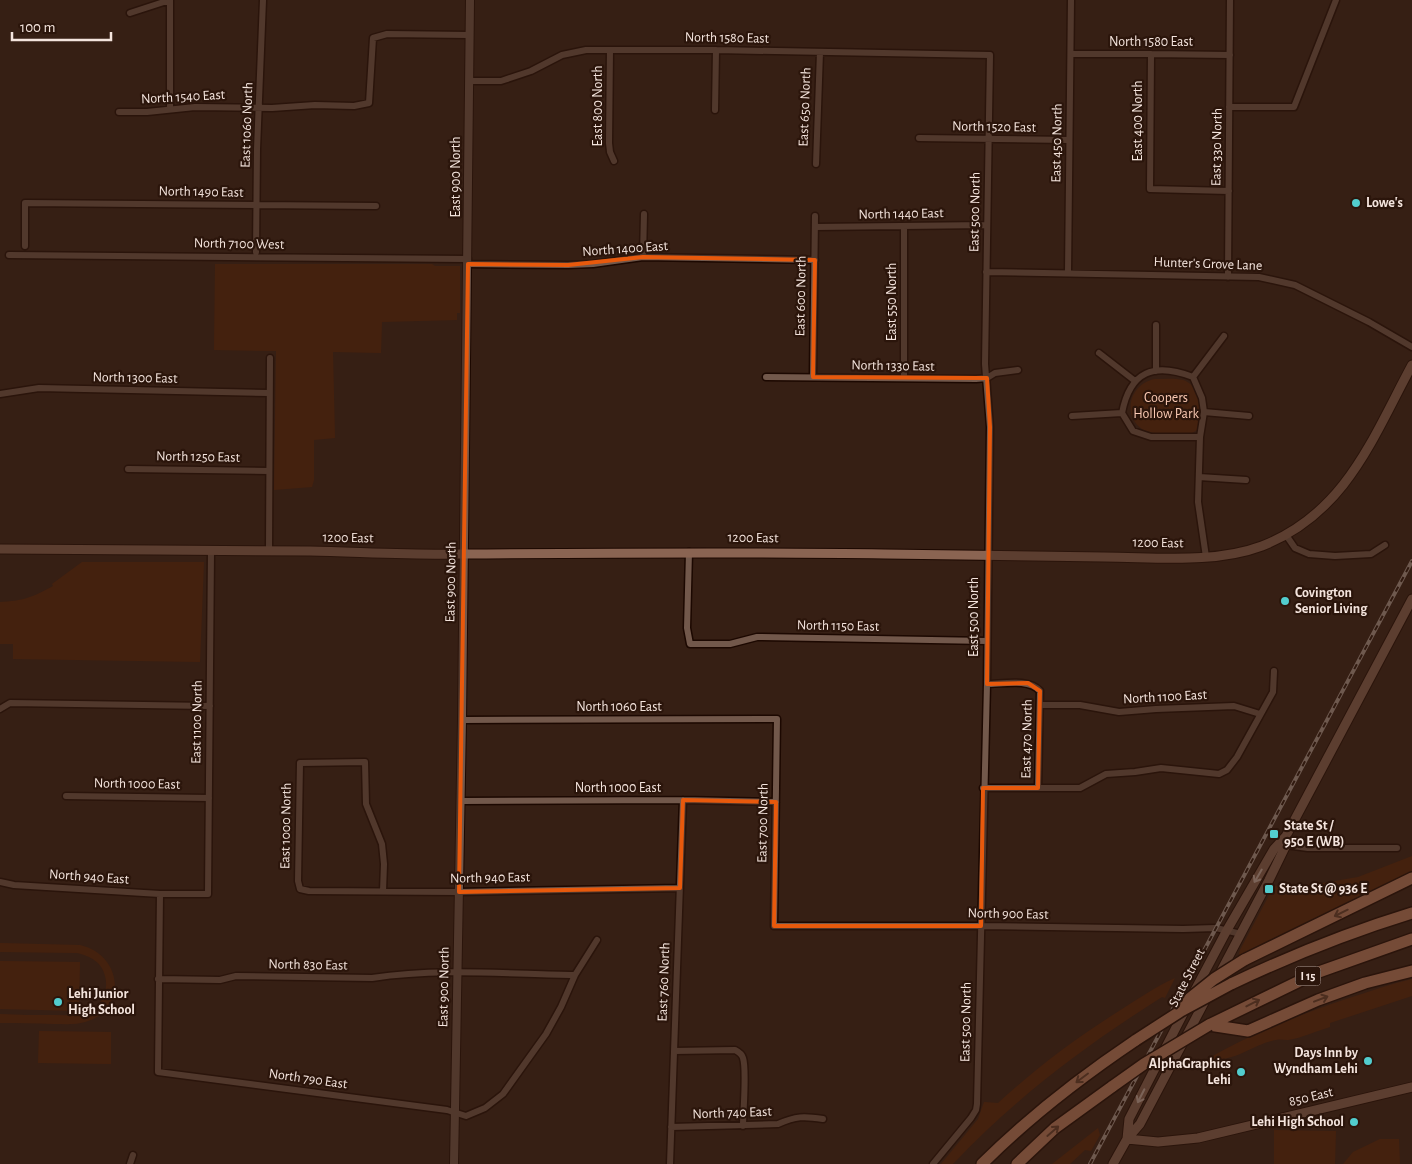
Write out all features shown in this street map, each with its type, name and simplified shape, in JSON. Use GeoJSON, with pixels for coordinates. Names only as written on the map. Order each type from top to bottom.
{"type":"FeatureCollection","features":[{"type":"Feature","properties":{"kind":"highway"},"geometry":{"type":"LineString","coordinates":[[1158,1025],[1200,990],[1244,960],[1412,878]]}},
{"type":"Feature","properties":{"kind":"highway","name":"I 15"},"geometry":{"type":"LineString","coordinates":[[982,1164],[1014,1134],[1098,1065],[1158,1025],[1231,984],[1299,953],[1412,913]]}},
{"type":"Feature","properties":{"kind":"highway","name":"I 15"},"geometry":{"type":"LineString","coordinates":[[1017,1164],[1055,1128],[1113,1086],[1144,1064],[1209,1025],[1301,979],[1361,955],[1412,938]]}},
{"type":"Feature","properties":{"kind":"highway"},"geometry":{"type":"LineString","coordinates":[[1209,1025],[1248,1030],[1318,1000],[1365,983],[1412,971]]}},
{"type":"Feature","properties":{"kind":"main road","name":"1200 East"},"geometry":{"type":"LineString","coordinates":[[0,549],[269,550],[464,554],[689,552],[1206,558],[1238,553],[1258,547],[1286,535],[1319,511],[1339,492],[1348,480],[1412,365]]}},
{"type":"Feature","properties":{"kind":"main road","name":"State Street"},"geometry":{"type":"LineString","coordinates":[[1113,1164],[1127,1139],[1140,1124],[1241,934],[1286,840],[1412,599]]}},
{"type":"Feature","properties":{"kind":"main road","name":"State Street"},"geometry":{"type":"LineString","coordinates":[[1127,1139],[1129,1119],[1226,932],[1274,849],[1286,840]]}},
{"type":"Feature","properties":{"kind":"main road","name":"850 East"},"geometry":{"type":"LineString","coordinates":[[1127,1139],[1158,1142],[1198,1138],[1412,1087]]}},
{"type":"Feature","properties":{"kind":"street"},"geometry":{"type":"LineString","coordinates":[[130,13],[170,0],[170,109]]}},
{"type":"Feature","properties":{"kind":"street","name":"East 1060 North"},"geometry":{"type":"LineString","coordinates":[[256,252],[263,0]]}},
{"type":"Feature","properties":{"kind":"street","name":"East 900 North"},"geometry":{"type":"LineString","coordinates":[[454,1164],[462,720],[470,0]]}},
{"type":"Feature","properties":{"kind":"street","name":"East 450 North"},"geometry":{"type":"LineString","coordinates":[[1068,273],[1072,54],[1071,0]]}},
{"type":"Feature","properties":{"kind":"street","name":"East 330 North"},"geometry":{"type":"LineString","coordinates":[[1228,277],[1230,0]]}},
{"type":"Feature","properties":{"kind":"street"},"geometry":{"type":"LineString","coordinates":[[1229,108],[1294,107],[1336,0]]}},
{"type":"Feature","properties":{"kind":"street","name":"North 1540 East"},"geometry":{"type":"LineString","coordinates":[[118,112],[147,112],[195,107],[354,106],[368,103],[373,38],[386,34],[470,35]]}},
{"type":"Feature","properties":{"kind":"street","name":"North 1580 East"},"geometry":{"type":"LineString","coordinates":[[469,81],[501,81],[531,72],[562,55],[586,50],[716,50],[990,55]]}},
{"type":"Feature","properties":{"kind":"street","name":"East 800 North"},"geometry":{"type":"LineString","coordinates":[[610,50],[609,143],[614,161]]}},
{"type":"Feature","properties":{"kind":"street"},"geometry":{"type":"LineString","coordinates":[[715,110],[716,50]]}},
{"type":"Feature","properties":{"kind":"street","name":"East 650 North"},"geometry":{"type":"LineString","coordinates":[[816,164],[820,52]]}},
{"type":"Feature","properties":{"kind":"street","name":"North 1580 East"},"geometry":{"type":"LineString","coordinates":[[1072,54],[1230,55]]}},
{"type":"Feature","properties":{"kind":"street","name":"East 400 North"},"geometry":{"type":"LineString","coordinates":[[1151,54],[1150,189],[1228,190]]}},
{"type":"Feature","properties":{"kind":"street","name":"East 500 North"},"geometry":{"type":"LineString","coordinates":[[933,1164],[976,1110],[990,427],[985,364],[990,55]]}},
{"type":"Feature","properties":{"kind":"street","name":"North 1520 East"},"geometry":{"type":"LineString","coordinates":[[919,138],[1069,140]]}},
{"type":"Feature","properties":{"kind":"street","name":"North 1490 East"},"geometry":{"type":"LineString","coordinates":[[25,246],[25,203],[376,206]]}},
{"type":"Feature","properties":{"kind":"street"},"geometry":{"type":"LineString","coordinates":[[643,257],[644,214]]}},
{"type":"Feature","properties":{"kind":"street","name":"East 600 North"},"geometry":{"type":"LineString","coordinates":[[813,377],[815,216]]}},
{"type":"Feature","properties":{"kind":"street","name":"North 1440 East"},"geometry":{"type":"LineString","coordinates":[[815,227],[987,225]]}},
{"type":"Feature","properties":{"kind":"street","name":"East 550 North"},"geometry":{"type":"LineString","coordinates":[[904,226],[904,378]]}},
{"type":"Feature","properties":{"kind":"street","name":"North 7100 West"},"geometry":{"type":"LineString","coordinates":[[9,254],[468,262]]}},
{"type":"Feature","properties":{"kind":"street","name":"North 1400 East"},"geometry":{"type":"LineString","coordinates":[[468,262],[568,266],[643,257],[814,260]]}},
{"type":"Feature","properties":{"kind":"street","name":"Hunter's Grove Lane"},"geometry":{"type":"LineString","coordinates":[[986,272],[1259,277],[1295,286],[1369,322],[1412,347]]}},
{"type":"Feature","properties":{"kind":"street"},"geometry":{"type":"LineString","coordinates":[[1156,324],[1156,370]]}},
{"type":"Feature","properties":{"kind":"street"},"geometry":{"type":"LineString","coordinates":[[1193,377],[1224,336]]}},
{"type":"Feature","properties":{"kind":"street"},"geometry":{"type":"LineString","coordinates":[[1099,353],[1135,380]]}},
{"type":"Feature","properties":{"kind":"street"},"geometry":{"type":"LineString","coordinates":[[269,550],[270,358]]}},
{"type":"Feature","properties":{"kind":"street","name":"North 1330 East"},"geometry":{"type":"LineString","coordinates":[[766,377],[987,378],[996,373],[1018,370]]}},
{"type":"Feature","properties":{"kind":"street"},"geometry":{"type":"LineString","coordinates":[[1200,436],[1151,437],[1133,431],[1122,413],[1129,389],[1135,380],[1144,373],[1156,370],[1178,371],[1193,377],[1202,398],[1204,412],[1200,436],[1198,502],[1206,558]]}},
{"type":"Feature","properties":{"kind":"street","name":"North 1300 East"},"geometry":{"type":"LineString","coordinates":[[0,394],[39,388],[270,393]]}},
{"type":"Feature","properties":{"kind":"street"},"geometry":{"type":"LineString","coordinates":[[1204,412],[1248,416]]}},
{"type":"Feature","properties":{"kind":"street"},"geometry":{"type":"LineString","coordinates":[[1072,416],[1122,413]]}},
{"type":"Feature","properties":{"kind":"street","name":"North 1250 East"},"geometry":{"type":"LineString","coordinates":[[128,469],[269,470]]}},
{"type":"Feature","properties":{"kind":"street"},"geometry":{"type":"LineString","coordinates":[[1199,477],[1246,480]]}},
{"type":"Feature","properties":{"kind":"street"},"geometry":{"type":"LineString","coordinates":[[1286,535],[1295,548],[1309,554],[1335,556],[1371,554],[1385,544]]}},
{"type":"Feature","properties":{"kind":"street","name":"East 1100 North"},"geometry":{"type":"LineString","coordinates":[[208,894],[211,550]]}},
{"type":"Feature","properties":{"kind":"street","name":"North 1150 East"},"geometry":{"type":"LineString","coordinates":[[689,552],[687,628],[690,644],[730,644],[757,637],[987,641]]}},
{"type":"Feature","properties":{"kind":"street"},"geometry":{"type":"LineString","coordinates":[[983,788],[1080,788],[1106,774],[1161,768],[1219,774],[1227,770],[1237,757],[1272,692],[1274,671]]}},
{"type":"Feature","properties":{"kind":"street","name":"East 470 North"},"geometry":{"type":"LineString","coordinates":[[986,684],[1028,683],[1036,686],[1040,691],[1038,788]]}},
{"type":"Feature","properties":{"kind":"street"},"geometry":{"type":"LineString","coordinates":[[0,709],[10,703],[210,706]]}},
{"type":"Feature","properties":{"kind":"street","name":"North 1100 East"},"geometry":{"type":"LineString","coordinates":[[1040,705],[1080,705],[1119,712],[1234,706],[1260,714]]}},
{"type":"Feature","properties":{"kind":"street","name":"North 1060 East"},"geometry":{"type":"LineString","coordinates":[[462,720],[777,719]]}},
{"type":"Feature","properties":{"kind":"street","name":"East 700 North"},"geometry":{"type":"LineString","coordinates":[[774,926],[777,719]]}},
{"type":"Feature","properties":{"kind":"street","name":"East 1000 North"},"geometry":{"type":"LineString","coordinates":[[300,889],[298,881],[300,763],[365,762],[366,804],[382,844],[384,864],[383,891]]}},
{"type":"Feature","properties":{"kind":"street","name":"North 1000 East"},"geometry":{"type":"LineString","coordinates":[[66,796],[209,798]]}},
{"type":"Feature","properties":{"kind":"street","name":"North 1000 East"},"geometry":{"type":"LineString","coordinates":[[460,801],[683,800],[776,802]]}},
{"type":"Feature","properties":{"kind":"street","name":"East 760 North"},"geometry":{"type":"LineString","coordinates":[[670,1164],[683,800]]}},
{"type":"Feature","properties":{"kind":"street"},"geometry":{"type":"LineString","coordinates":[[1286,840],[1308,848],[1397,848]]}},
{"type":"Feature","properties":{"kind":"street","name":"North 940 East"},"geometry":{"type":"LineString","coordinates":[[0,882],[14,885],[160,894],[208,894]]}},
{"type":"Feature","properties":{"kind":"street","name":"North 940 East"},"geometry":{"type":"LineString","coordinates":[[300,889],[309,891],[459,892],[680,888]]}},
{"type":"Feature","properties":{"kind":"street"},"geometry":{"type":"LineString","coordinates":[[158,979],[160,894]]}},
{"type":"Feature","properties":{"kind":"street","name":"North 900 East"},"geometry":{"type":"LineString","coordinates":[[774,926],[1216,928],[1226,932],[1241,934]]}},
{"type":"Feature","properties":{"kind":"street"},"geometry":{"type":"LineString","coordinates":[[575,975],[596,940]]}},
{"type":"Feature","properties":{"kind":"street","name":"North 830 East"},"geometry":{"type":"LineString","coordinates":[[158,979],[220,980],[236,976],[372,978],[418,972],[575,975]]}},
{"type":"Feature","properties":{"kind":"street","name":"North 790 East"},"geometry":{"type":"LineString","coordinates":[[158,979],[158,1072],[454,1111],[466,1116],[485,1108],[503,1094],[546,1034],[562,1007],[575,975]]}},
{"type":"Feature","properties":{"kind":"street"},"geometry":{"type":"LineString","coordinates":[[674,1051],[735,1050],[740,1053],[744,1068],[743,1126]]}},
{"type":"Feature","properties":{"kind":"street","name":"North 740 East"},"geometry":{"type":"LineString","coordinates":[[671,1127],[778,1124],[792,1117],[823,1118]]}},
{"type":"Feature","properties":{"kind":"street"},"geometry":{"type":"LineString","coordinates":[[130,1164],[133,1155]]}},
{"type":"Feature","properties":{"kind":"highlighted area"},"geometry":{"type":"Polygon","coordinates":[[[643,257],[815,260],[813,377],[987,378],[990,427],[987,684],[1028,683],[1040,691],[1038,788],[983,788],[981,926],[774,926],[776,802],[683,800],[680,888],[459,892],[468,264],[568,265],[643,257]]]}},
{"type":"Feature","properties":{"kind":"green space"},"geometry":{"type":"Polygon","coordinates":[[[215,264],[432,264],[435,266],[460,266],[460,313],[457,313],[457,320],[382,322],[381,353],[333,352],[335,438],[314,440],[314,480],[312,487],[274,490],[276,351],[214,350],[215,264]]]}},
{"type":"Feature","properties":{"kind":"green space","name":"Coopers Hollow Park"},"geometry":{"type":"Polygon","coordinates":[[[1155,379],[1183,380],[1194,388],[1198,395],[1201,409],[1197,430],[1192,433],[1152,433],[1142,429],[1136,423],[1131,408],[1135,393],[1140,386],[1155,379]]]}},
{"type":"Feature","properties":{"kind":"green space"},"geometry":{"type":"Polygon","coordinates":[[[82,562],[204,562],[200,662],[13,659],[13,644],[0,644],[0,602],[15,601],[40,593],[53,586],[52,584],[82,562]]]}},
{"type":"Feature","properties":{"kind":"green space"},"geometry":{"type":"Polygon","coordinates":[[[1412,856],[1412,871],[1238,958],[1240,950],[1274,886],[1317,884],[1358,877],[1412,856]]]}},
{"type":"Feature","properties":{"kind":"green space"},"geometry":{"type":"Polygon","coordinates":[[[0,943],[80,945],[94,951],[105,960],[112,971],[115,983],[114,995],[108,1006],[99,1016],[78,1024],[0,1023],[0,1014],[81,1015],[87,1013],[93,1010],[101,1000],[106,989],[106,982],[103,971],[98,963],[86,956],[77,953],[0,952],[0,943]]]}},
{"type":"Feature","properties":{"kind":"green space"},"geometry":{"type":"Polygon","coordinates":[[[0,961],[80,962],[79,1011],[0,1009],[0,961]]]}},
{"type":"Feature","properties":{"kind":"green space"},"geometry":{"type":"Polygon","coordinates":[[[1175,978],[1165,998],[1162,997],[1134,1015],[1052,1074],[1001,1117],[953,1164],[941,1164],[978,1119],[984,1102],[998,1103],[1056,1054],[1087,1032],[1160,985],[1175,978]]]}},
{"type":"Feature","properties":{"kind":"green space"},"geometry":{"type":"Polygon","coordinates":[[[1412,979],[1412,996],[1330,1023],[1330,1027],[1298,1038],[1268,1042],[1227,1058],[1209,1058],[1242,1040],[1294,1018],[1346,999],[1412,979]]]}},
{"type":"Feature","properties":{"kind":"green space"},"geometry":{"type":"Polygon","coordinates":[[[39,1031],[111,1032],[111,1064],[38,1063],[39,1031]]]}},
{"type":"Feature","properties":{"kind":"green space"},"geometry":{"type":"Polygon","coordinates":[[[1098,1128],[1100,1135],[1091,1151],[1085,1150],[1070,1164],[1052,1164],[1098,1128]]]}},
{"type":"Feature","properties":{"kind":"green space"},"geometry":{"type":"Polygon","coordinates":[[[1274,1130],[1336,1131],[1335,1164],[1274,1164],[1274,1130]]]}},
{"type":"Feature","properties":{"kind":"green space"},"geometry":{"type":"Polygon","coordinates":[[[1380,1139],[1399,1139],[1400,1164],[1343,1164],[1353,1152],[1380,1139]]]}},
{"type":"Feature","properties":{"kind":"railway"},"geometry":{"type":"LineString","coordinates":[[1090,1164],[1412,561]]}},
{"type":"Feature","properties":{"kind":"place","name":"Lowe's"},"geometry":{"type":"Point","coordinates":[1356,203]}},
{"type":"Feature","properties":{"kind":"place","name":"Covington Senior Living"},"geometry":{"type":"Point","coordinates":[1285,601]}},
{"type":"Feature","properties":{"kind":"place","name":"State St / 950 E (WB)"},"geometry":{"type":"Point","coordinates":[1274,834]}},
{"type":"Feature","properties":{"kind":"place","name":"State St @ 936 E"},"geometry":{"type":"Point","coordinates":[1269,889]}},
{"type":"Feature","properties":{"kind":"place","name":"Lehi Junior High School"},"geometry":{"type":"Point","coordinates":[58,1002]}},
{"type":"Feature","properties":{"kind":"place","name":"Days Inn by Wyndham Lehi"},"geometry":{"type":"Point","coordinates":[1368,1061]}},
{"type":"Feature","properties":{"kind":"place","name":"AlphaGraphics Lehi"},"geometry":{"type":"Point","coordinates":[1241,1072]}},
{"type":"Feature","properties":{"kind":"place","name":"Lehi High School"},"geometry":{"type":"Point","coordinates":[1354,1122]}}]}
